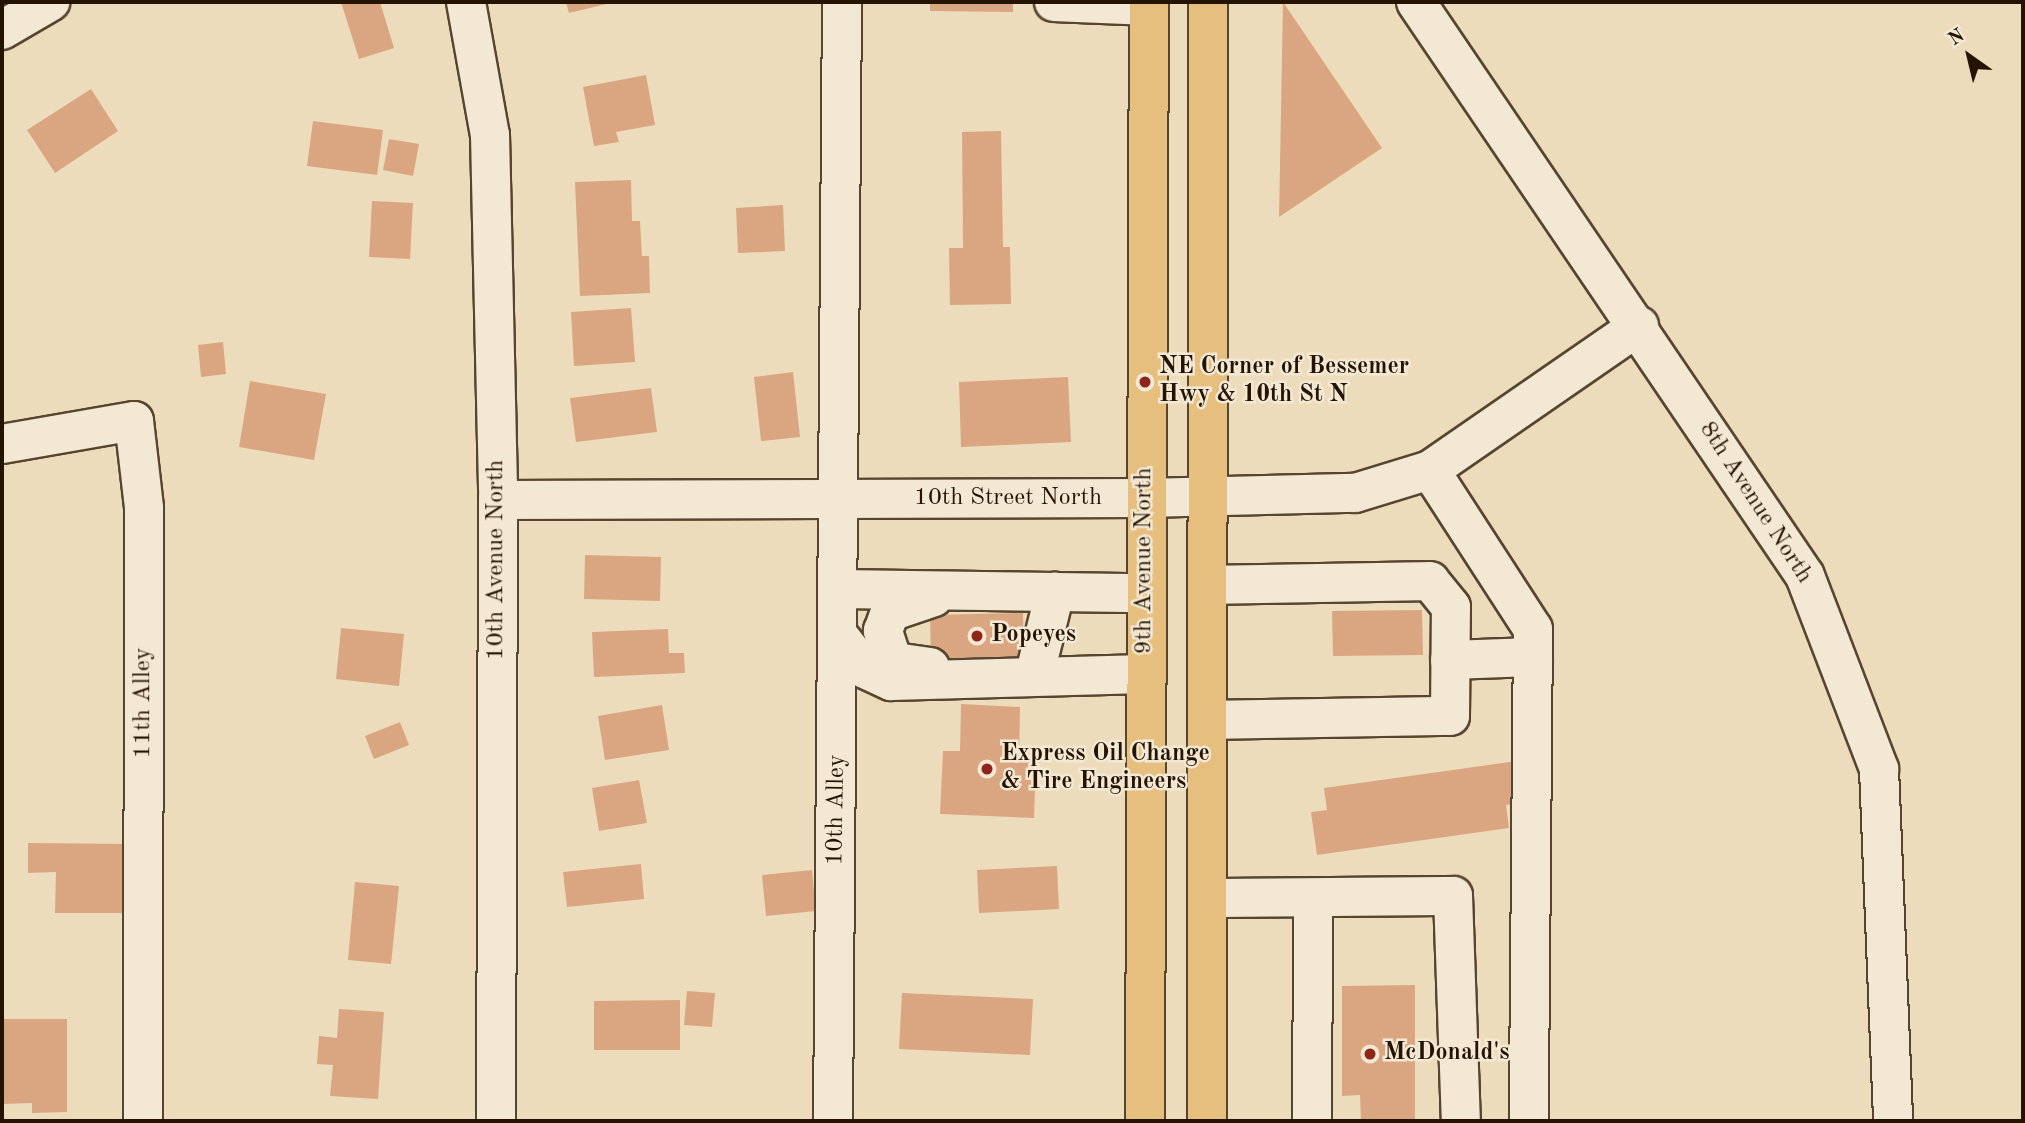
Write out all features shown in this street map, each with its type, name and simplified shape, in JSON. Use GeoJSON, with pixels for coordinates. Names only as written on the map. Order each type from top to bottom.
{"type":"FeatureCollection","features":[{"type":"Feature","properties":{"kind":"main road"},"geometry":{"type":"LineString","coordinates":[[1207,1121],[1210,495],[1208,2]]}},
{"type":"Feature","properties":{"kind":"main road","name":"9th Avenue North"},"geometry":{"type":"LineString","coordinates":[[1144,1121],[1144,593],[1149,4]]}},
{"type":"Feature","properties":{"kind":"street"},"geometry":{"type":"LineString","coordinates":[[2,30],[50,2]]}},
{"type":"Feature","properties":{"kind":"street","name":"10th Avenue North"},"geometry":{"type":"LineString","coordinates":[[466,2],[489,135],[498,500],[496,1121]]}},
{"type":"Feature","properties":{"kind":"street","name":"10th Alley"},"geometry":{"type":"LineString","coordinates":[[833,1121],[841,499],[842,2]]}},
{"type":"Feature","properties":{"kind":"street"},"geometry":{"type":"LineString","coordinates":[[1054,2],[1149,4]]}},
{"type":"Feature","properties":{"kind":"street","name":"8th Avenue North"},"geometry":{"type":"LineString","coordinates":[[1416,2],[1639,326],[1805,576],[1879,769],[1893,1121]]}},
{"type":"Feature","properties":{"kind":"street","name":"10th Street North"},"geometry":{"type":"LineString","coordinates":[[498,500],[1145,498],[1355,493],[1430,470],[1639,326]]}},
{"type":"Feature","properties":{"kind":"street","name":"11th Alley"},"geometry":{"type":"LineString","coordinates":[[2,444],[134,421],[144,508],[143,1121]]}},
{"type":"Feature","properties":{"kind":"street"},"geometry":{"type":"LineString","coordinates":[[1430,470],[1533,629],[1529,1121]]}},
{"type":"Feature","properties":{"kind":"street"},"geometry":{"type":"LineString","coordinates":[[1209,585],[1430,581],[1451,607],[1450,716],[1209,720]]}},
{"type":"Feature","properties":{"kind":"street"},"geometry":{"type":"LineString","coordinates":[[840,589],[1144,593]]}},
{"type":"Feature","properties":{"kind":"street"},"geometry":{"type":"LineString","coordinates":[[945,590],[890,612],[883,642],[893,662],[906,667],[1006,667],[1026,677]]}},
{"type":"Feature","properties":{"kind":"street"},"geometry":{"type":"LineString","coordinates":[[1026,677],[1055,592]]}},
{"type":"Feature","properties":{"kind":"street"},"geometry":{"type":"LineString","coordinates":[[839,636],[865,669],[891,681],[1144,674]]}},
{"type":"Feature","properties":{"kind":"street"},"geometry":{"type":"LineString","coordinates":[[1450,660],[1533,657]]}},
{"type":"Feature","properties":{"kind":"street"},"geometry":{"type":"LineString","coordinates":[[1208,898],[1453,896],[1461,1121]]}},
{"type":"Feature","properties":{"kind":"street"},"geometry":{"type":"LineString","coordinates":[[1312,1121],[1313,899]]}},
{"type":"Feature","properties":{"kind":"building"},"geometry":{"type":"Polygon","coordinates":[[[341,2],[380,2],[394,48],[359,59],[341,2]]]}},
{"type":"Feature","properties":{"kind":"building"},"geometry":{"type":"Polygon","coordinates":[[[566,2],[611,2],[611,3],[569,13],[566,2]]]}},
{"type":"Feature","properties":{"kind":"building"},"geometry":{"type":"Polygon","coordinates":[[[930,2],[1013,2],[1013,12],[930,11],[930,2]]]}},
{"type":"Feature","properties":{"kind":"building"},"geometry":{"type":"Polygon","coordinates":[[[1283,2],[1382,148],[1279,217],[1283,2]]]}},
{"type":"Feature","properties":{"kind":"building"},"geometry":{"type":"Polygon","coordinates":[[[646,75],[655,125],[616,132],[619,142],[594,146],[583,87],[646,75]]]}},
{"type":"Feature","properties":{"kind":"building"},"geometry":{"type":"Polygon","coordinates":[[[91,89],[118,131],[55,173],[27,130],[91,89]]]}},
{"type":"Feature","properties":{"kind":"building"},"geometry":{"type":"Polygon","coordinates":[[[313,121],[383,130],[377,175],[307,166],[313,121]]]}},
{"type":"Feature","properties":{"kind":"building"},"geometry":{"type":"Polygon","coordinates":[[[1001,131],[1003,247],[1010,247],[1011,304],[950,305],[949,248],[963,248],[962,132],[1001,131]]]}},
{"type":"Feature","properties":{"kind":"building"},"geometry":{"type":"Polygon","coordinates":[[[389,139],[419,144],[413,176],[383,170],[389,139]]]}},
{"type":"Feature","properties":{"kind":"building"},"geometry":{"type":"Polygon","coordinates":[[[631,180],[632,221],[640,221],[642,256],[649,256],[650,293],[580,296],[575,182],[631,180]]]}},
{"type":"Feature","properties":{"kind":"building"},"geometry":{"type":"Polygon","coordinates":[[[372,201],[413,203],[410,259],[369,257],[372,201]]]}},
{"type":"Feature","properties":{"kind":"building"},"geometry":{"type":"Polygon","coordinates":[[[783,205],[785,251],[738,253],[736,208],[783,205]]]}},
{"type":"Feature","properties":{"kind":"building"},"geometry":{"type":"Polygon","coordinates":[[[631,308],[635,362],[574,366],[571,312],[631,308]]]}},
{"type":"Feature","properties":{"kind":"building"},"geometry":{"type":"Polygon","coordinates":[[[223,342],[226,374],[201,377],[198,345],[223,342]]]}},
{"type":"Feature","properties":{"kind":"building"},"geometry":{"type":"Polygon","coordinates":[[[793,372],[800,437],[761,441],[754,377],[793,372]]]}},
{"type":"Feature","properties":{"kind":"building"},"geometry":{"type":"Polygon","coordinates":[[[1068,377],[1071,442],[961,447],[959,382],[1068,377]]]}},
{"type":"Feature","properties":{"kind":"building"},"geometry":{"type":"Polygon","coordinates":[[[250,381],[326,394],[314,460],[239,447],[250,381]]]}},
{"type":"Feature","properties":{"kind":"building"},"geometry":{"type":"Polygon","coordinates":[[[651,388],[657,432],[576,442],[570,398],[651,388]]]}},
{"type":"Feature","properties":{"kind":"building"},"geometry":{"type":"Polygon","coordinates":[[[585,555],[661,557],[660,601],[584,599],[585,555]]]}},
{"type":"Feature","properties":{"kind":"building"},"geometry":{"type":"Polygon","coordinates":[[[1422,610],[1423,655],[1333,656],[1332,611],[1422,610]]]}},
{"type":"Feature","properties":{"kind":"building","name":"Popeyes"},"geometry":{"type":"Polygon","coordinates":[[[1023,613],[1024,657],[931,659],[930,615],[1023,613]]]}},
{"type":"Feature","properties":{"kind":"building"},"geometry":{"type":"Polygon","coordinates":[[[341,628],[404,634],[399,686],[336,679],[341,628]]]}},
{"type":"Feature","properties":{"kind":"building"},"geometry":{"type":"Polygon","coordinates":[[[668,629],[669,653],[684,653],[685,673],[594,677],[592,632],[668,629]]]}},
{"type":"Feature","properties":{"kind":"building"},"geometry":{"type":"Polygon","coordinates":[[[961,704],[1020,707],[1019,761],[1036,761],[1034,818],[940,814],[943,751],[960,751],[961,704]]]}},
{"type":"Feature","properties":{"kind":"building"},"geometry":{"type":"Polygon","coordinates":[[[662,705],[669,750],[605,760],[598,716],[662,705]]]}},
{"type":"Feature","properties":{"kind":"building"},"geometry":{"type":"Polygon","coordinates":[[[400,722],[409,745],[374,759],[365,736],[400,722]]]}},
{"type":"Feature","properties":{"kind":"building"},"geometry":{"type":"Polygon","coordinates":[[[1517,761],[1523,803],[1506,805],[1509,828],[1317,855],[1311,812],[1327,810],[1324,788],[1517,761]]]}},
{"type":"Feature","properties":{"kind":"building"},"geometry":{"type":"Polygon","coordinates":[[[639,780],[647,823],[599,831],[592,788],[639,780]]]}},
{"type":"Feature","properties":{"kind":"building"},"geometry":{"type":"Polygon","coordinates":[[[28,843],[130,844],[129,913],[55,913],[56,872],[28,873],[28,843]]]}},
{"type":"Feature","properties":{"kind":"building"},"geometry":{"type":"Polygon","coordinates":[[[641,864],[644,899],[567,907],[563,872],[641,864]]]}},
{"type":"Feature","properties":{"kind":"building"},"geometry":{"type":"Polygon","coordinates":[[[1057,866],[1059,909],[979,913],[977,870],[1057,866]]]}},
{"type":"Feature","properties":{"kind":"building"},"geometry":{"type":"Polygon","coordinates":[[[812,870],[816,911],[766,916],[762,875],[812,870]]]}},
{"type":"Feature","properties":{"kind":"building"},"geometry":{"type":"Polygon","coordinates":[[[355,882],[399,886],[391,964],[348,960],[355,882]]]}},
{"type":"Feature","properties":{"kind":"building"},"geometry":{"type":"Polygon","coordinates":[[[1415,985],[1415,1121],[1361,1121],[1360,1095],[1342,1096],[1342,986],[1415,985]]]}},
{"type":"Feature","properties":{"kind":"building"},"geometry":{"type":"Polygon","coordinates":[[[687,991],[715,993],[712,1027],[684,1025],[687,991]]]}},
{"type":"Feature","properties":{"kind":"building"},"geometry":{"type":"Polygon","coordinates":[[[902,993],[1033,999],[1030,1055],[899,1049],[902,993]]]}},
{"type":"Feature","properties":{"kind":"building"},"geometry":{"type":"Polygon","coordinates":[[[680,1000],[680,1050],[594,1050],[594,1001],[680,1000]]]}},
{"type":"Feature","properties":{"kind":"building"},"geometry":{"type":"Polygon","coordinates":[[[339,1009],[384,1012],[378,1099],[330,1096],[333,1065],[317,1064],[319,1036],[337,1038],[339,1009]]]}},
{"type":"Feature","properties":{"kind":"building"},"geometry":{"type":"Polygon","coordinates":[[[2,1019],[67,1019],[67,1112],[32,1113],[32,1103],[2,1104],[2,1019]]]}},
{"type":"Feature","properties":{"kind":"place","name":"NE Corner of Bessemer Hwy & 10th St N"},"geometry":{"type":"Point","coordinates":[1145,382]}},
{"type":"Feature","properties":{"kind":"place","name":"Popeyes"},"geometry":{"type":"Point","coordinates":[977,636]}},
{"type":"Feature","properties":{"kind":"place","name":"Express Oil Change & Tire Engineers"},"geometry":{"type":"Point","coordinates":[987,769]}},
{"type":"Feature","properties":{"kind":"place","name":"McDonald's"},"geometry":{"type":"Point","coordinates":[1370,1054]}}]}
